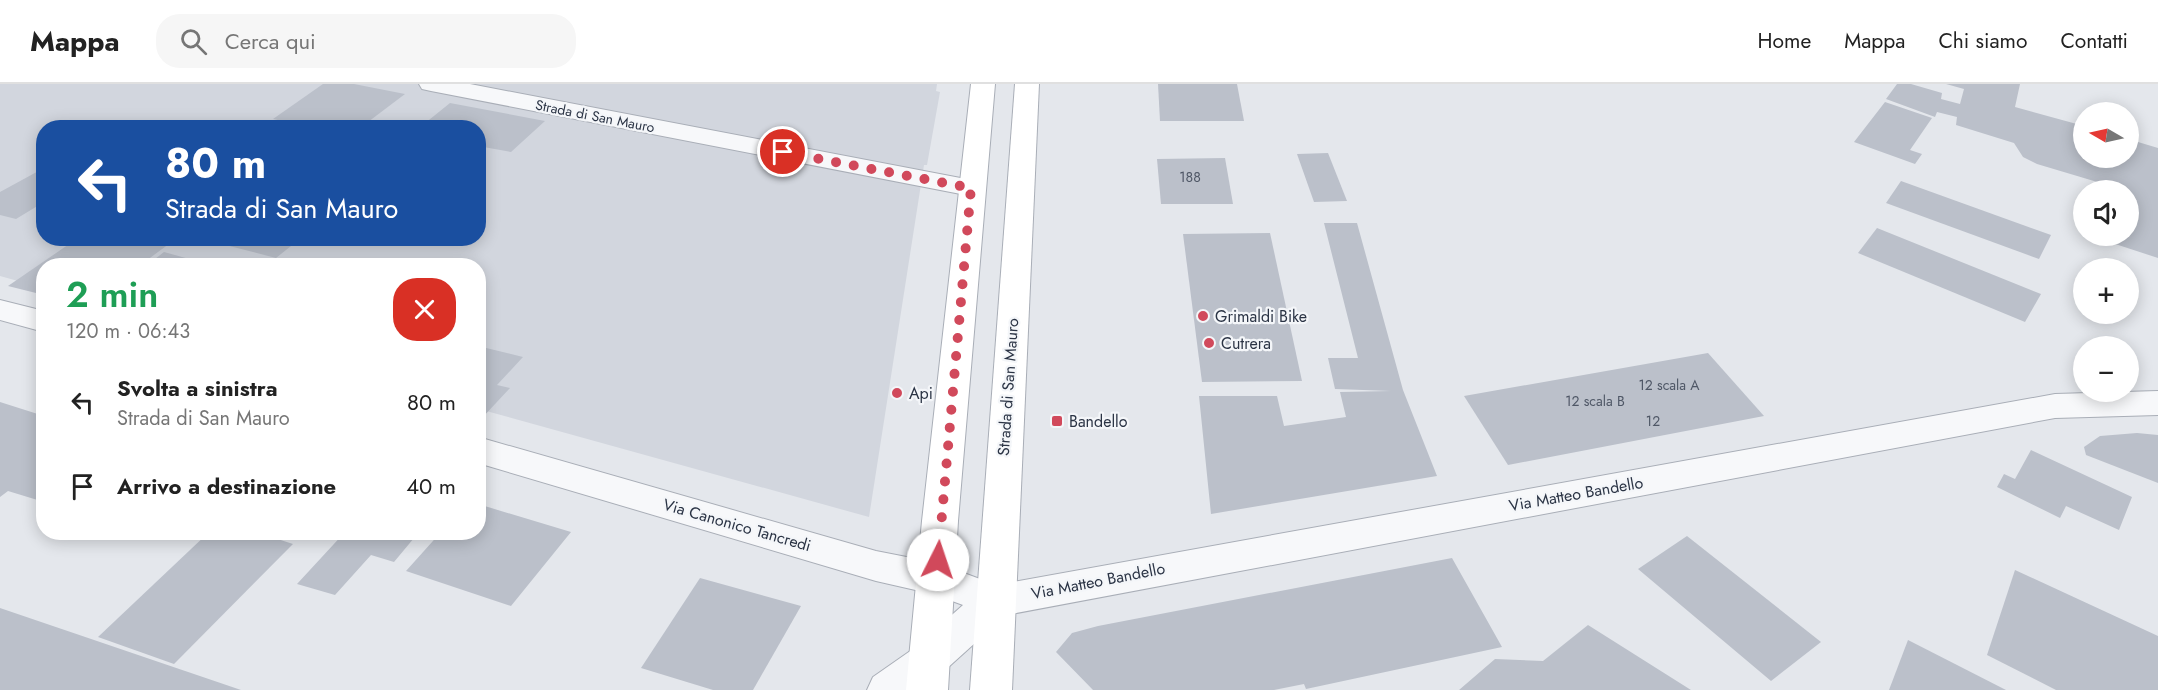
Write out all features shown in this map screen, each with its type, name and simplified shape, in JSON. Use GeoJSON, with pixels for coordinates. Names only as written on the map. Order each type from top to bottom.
{"type":"FeatureCollection","features":[{"type":"Feature","properties":{"kind":"main road"},"geometry":{"type":"LineString","coordinates":[[929,674],[971,188],[983,84]]}},
{"type":"Feature","properties":{"kind":"main road","name":"Strada di San Mauro"},"geometry":{"type":"LineString","coordinates":[[990,690],[1027,84]]}},
{"type":"Feature","properties":{"kind":"street","name":"Strada di San Mauro"},"geometry":{"type":"LineString","coordinates":[[431,84],[971,188]]}},
{"type":"Feature","properties":{"kind":"street"},"geometry":{"type":"LineString","coordinates":[[0,310],[36,320]]}},
{"type":"Feature","properties":{"kind":"street","name":"Via Matteo Bandello"},"geometry":{"type":"LineString","coordinates":[[995,600],[2055,406],[2158,403]]}},
{"type":"Feature","properties":{"kind":"street","name":"Via Canonico Tancredi"},"geometry":{"type":"LineString","coordinates":[[486,452],[876,566],[937,579],[995,600]]}},
{"type":"Feature","properties":{"kind":"street"},"geometry":{"type":"LineString","coordinates":[[888,690],[929,674],[995,600]]}},
{"type":"Feature","properties":{"kind":"shaded area"},"geometry":{"type":"Polygon","coordinates":[[[0,84],[937,84],[936,91],[940,92],[927,165],[924,165],[869,517],[486,411],[486,258],[36,258],[36,286],[0,276],[0,84]]]}},
{"type":"Feature","properties":{"kind":"building"},"geometry":{"type":"Polygon","coordinates":[[[323,84],[354,84],[405,94],[371,120],[273,119],[323,84]]]}},
{"type":"Feature","properties":{"kind":"building"},"geometry":{"type":"Polygon","coordinates":[[[1158,84],[1237,84],[1244,121],[1160,121],[1158,84]]]}},
{"type":"Feature","properties":{"kind":"building"},"geometry":{"type":"Polygon","coordinates":[[[1897,84],[1911,84],[1942,93],[1941,99],[1960,104],[1964,89],[1946,84],[2020,84],[2015,107],[2073,123],[2073,168],[2139,168],[2139,142],[2158,148],[2158,258],[2121,246],[2139,246],[2139,180],[2091,180],[2037,164],[2023,157],[2014,143],[1956,125],[1957,117],[1937,112],[1935,117],[1886,99],[1897,84]]]}},
{"type":"Feature","properties":{"kind":"building"},"geometry":{"type":"Polygon","coordinates":[[[1885,102],[1932,118],[1910,150],[1922,154],[1915,164],[1854,142],[1885,102]]]}},
{"type":"Feature","properties":{"kind":"building"},"geometry":{"type":"Polygon","coordinates":[[[450,103],[545,121],[511,152],[486,147],[486,120],[429,120],[450,103]]]}},
{"type":"Feature","properties":{"kind":"building"},"geometry":{"type":"Polygon","coordinates":[[[1328,153],[1347,201],[1314,202],[1297,154],[1328,153]]]}},
{"type":"Feature","properties":{"kind":"building"},"geometry":{"type":"Polygon","coordinates":[[[1225,158],[1233,204],[1161,204],[1157,159],[1225,158]]]}},
{"type":"Feature","properties":{"kind":"building"},"geometry":{"type":"Polygon","coordinates":[[[36,172],[36,207],[16,219],[0,215],[0,192],[36,172]]]}},
{"type":"Feature","properties":{"kind":"building"},"geometry":{"type":"Polygon","coordinates":[[[1901,181],[2051,235],[2039,259],[1886,203],[1901,181]]]}},
{"type":"Feature","properties":{"kind":"building"},"geometry":{"type":"Polygon","coordinates":[[[1324,223],[1357,223],[1403,390],[1437,476],[1211,514],[1199,396],[1277,396],[1284,426],[1346,417],[1340,392],[1391,391],[1335,389],[1328,358],[1358,358],[1324,223]]]}},
{"type":"Feature","properties":{"kind":"building"},"geometry":{"type":"Polygon","coordinates":[[[1877,228],[2041,294],[2025,322],[1858,253],[1877,228]]]}},
{"type":"Feature","properties":{"kind":"building"},"geometry":{"type":"Polygon","coordinates":[[[1270,233],[1302,381],[1202,382],[1183,234],[1270,233]]]}},
{"type":"Feature","properties":{"kind":"building"},"geometry":{"type":"Polygon","coordinates":[[[66,246],[166,246],[150,258],[49,258],[66,246]]]}},
{"type":"Feature","properties":{"kind":"building"},"geometry":{"type":"Polygon","coordinates":[[[229,246],[291,246],[276,258],[229,246]]]}},
{"type":"Feature","properties":{"kind":"building"},"geometry":{"type":"Polygon","coordinates":[[[164,252],[186,258],[156,258],[164,252]]]}},
{"type":"Feature","properties":{"kind":"building"},"geometry":{"type":"Polygon","coordinates":[[[36,267],[36,293],[8,286],[36,267]]]}},
{"type":"Feature","properties":{"kind":"building"},"geometry":{"type":"Polygon","coordinates":[[[486,348],[523,357],[497,385],[510,388],[486,414],[486,348]]]}},
{"type":"Feature","properties":{"kind":"building"},"geometry":{"type":"Polygon","coordinates":[[[1708,353],[1764,416],[1508,465],[1464,396],[1708,353]]]}},
{"type":"Feature","properties":{"kind":"building"},"geometry":{"type":"Polygon","coordinates":[[[0,402],[36,413],[36,500],[8,491],[0,497],[0,402]]]}},
{"type":"Feature","properties":{"kind":"building"},"geometry":{"type":"Polygon","coordinates":[[[2137,433],[2158,435],[2158,483],[2086,455],[2084,447],[2100,436],[2137,433]]]}},
{"type":"Feature","properties":{"kind":"building"},"geometry":{"type":"Polygon","coordinates":[[[2031,450],[2132,497],[2119,530],[2066,506],[2060,518],[1997,487],[2004,474],[2015,479],[2031,450]]]}},
{"type":"Feature","properties":{"kind":"building"},"geometry":{"type":"Polygon","coordinates":[[[486,506],[571,532],[511,606],[406,571],[434,540],[486,540],[486,506]]]}},
{"type":"Feature","properties":{"kind":"building"},"geometry":{"type":"Polygon","coordinates":[[[1687,536],[1821,642],[1771,681],[1638,569],[1687,536]]]}},
{"type":"Feature","properties":{"kind":"building"},"geometry":{"type":"Polygon","coordinates":[[[201,540],[281,540],[293,544],[174,664],[98,637],[201,540]]]}},
{"type":"Feature","properties":{"kind":"building"},"geometry":{"type":"Polygon","coordinates":[[[338,540],[412,540],[394,562],[371,555],[335,595],[297,584],[338,540]]]}},
{"type":"Feature","properties":{"kind":"building"},"geometry":{"type":"Polygon","coordinates":[[[1452,558],[1502,647],[1306,689],[1304,684],[1274,690],[1093,690],[1056,652],[1072,633],[1098,626],[1452,558]]]}},
{"type":"Feature","properties":{"kind":"building"},"geometry":{"type":"Polygon","coordinates":[[[2015,570],[2158,636],[2158,690],[2056,690],[1987,655],[2015,570]]]}},
{"type":"Feature","properties":{"kind":"building"},"geometry":{"type":"Polygon","coordinates":[[[700,578],[801,606],[753,690],[713,690],[641,668],[700,578]]]}},
{"type":"Feature","properties":{"kind":"building"},"geometry":{"type":"Polygon","coordinates":[[[0,608],[241,690],[0,690],[0,608]]]}},
{"type":"Feature","properties":{"kind":"building"},"geometry":{"type":"Polygon","coordinates":[[[1588,625],[1691,690],[1459,690],[1495,659],[1543,661],[1588,625]]]}},
{"type":"Feature","properties":{"kind":"building"},"geometry":{"type":"Polygon","coordinates":[[[1908,640],[2006,690],[1889,690],[1908,640]]]}},
{"type":"Feature","properties":{"kind":"place","name":"Grimaldi Bike"},"geometry":{"type":"Point","coordinates":[1203,316]}},
{"type":"Feature","properties":{"kind":"place","name":"Cutrera"},"geometry":{"type":"Point","coordinates":[1209,343]}},
{"type":"Feature","properties":{"kind":"place","name":"Api"},"geometry":{"type":"Point","coordinates":[897,393]}},
{"type":"Feature","properties":{"kind":"place","name":"Bandello"},"geometry":{"type":"Point","coordinates":[1057,421]}},
{"type":"Feature","properties":{"kind":"route"},"geometry":{"type":"LineString","coordinates":[[783,152],[971,188],[938,560]]}}]}
